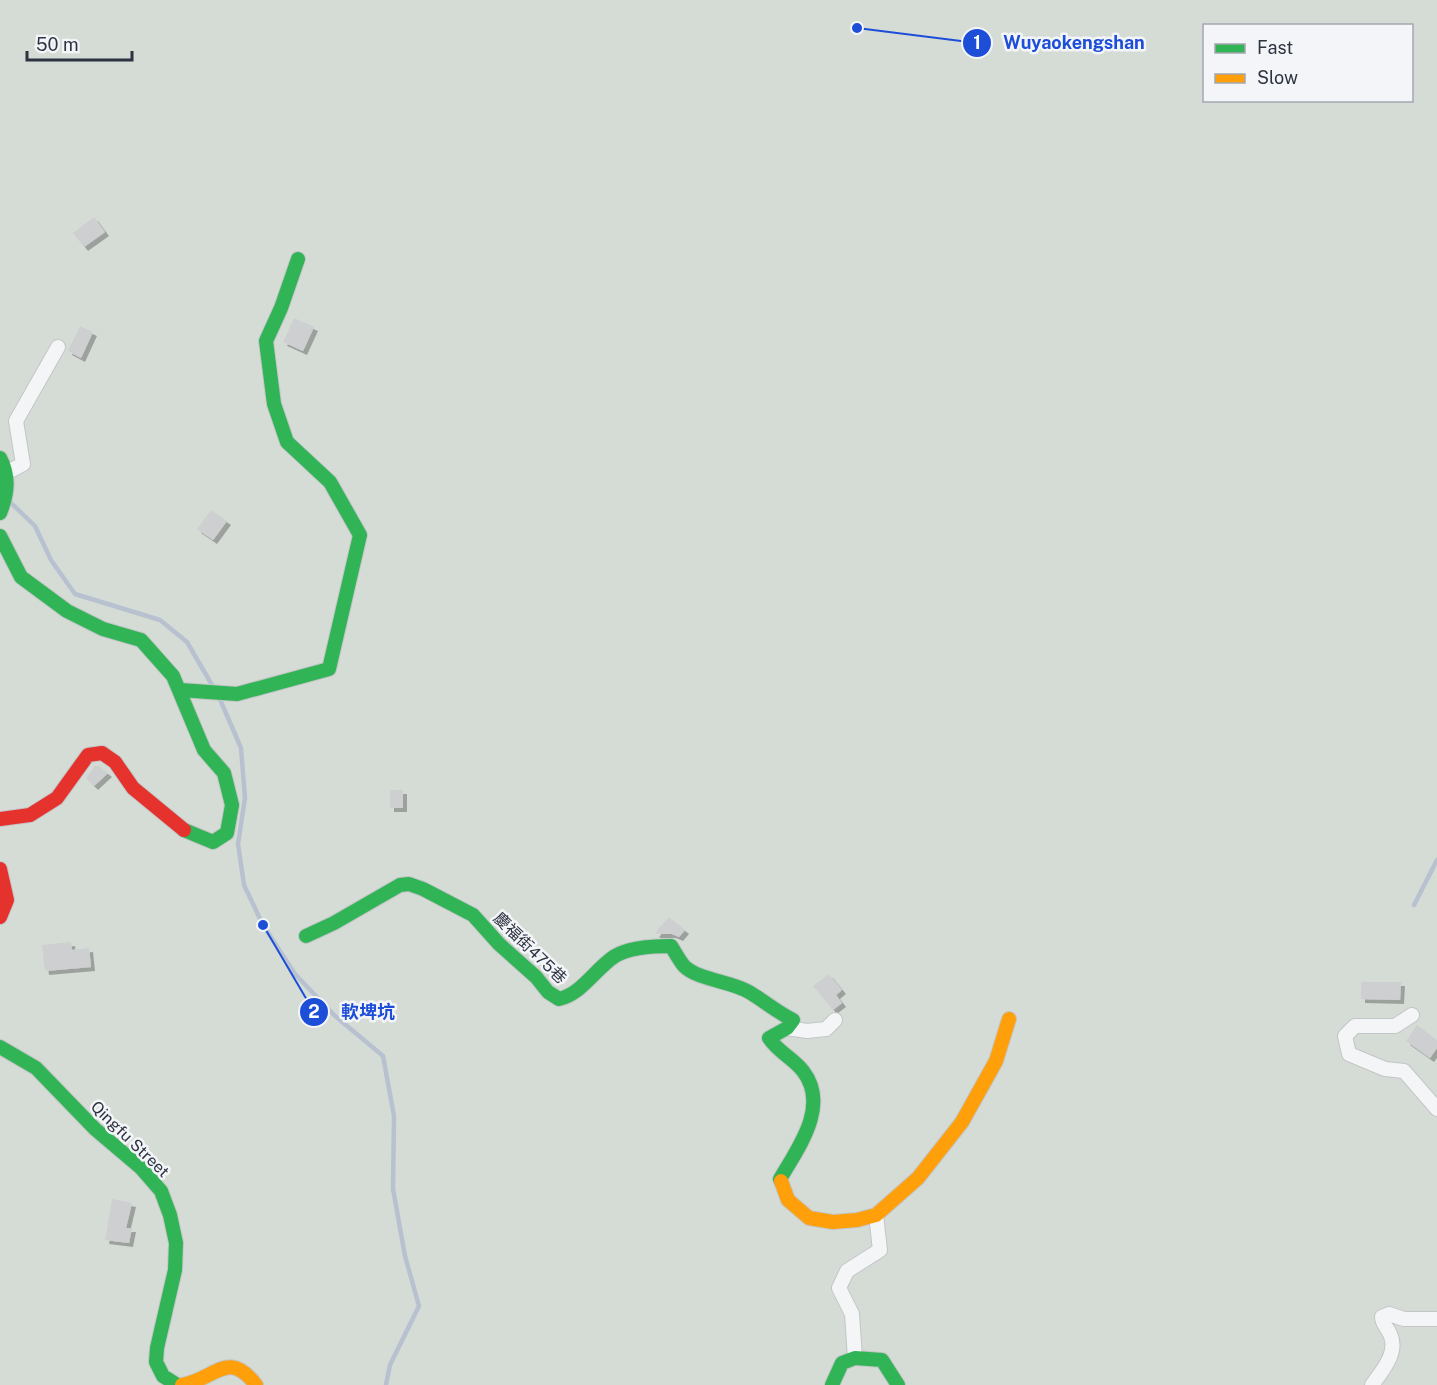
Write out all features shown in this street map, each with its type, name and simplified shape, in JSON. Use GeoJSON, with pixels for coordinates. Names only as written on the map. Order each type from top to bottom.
{"type":"FeatureCollection","features":[{"type":"Feature","properties":{"kind":"street"},"geometry":{"type":"LineString","coordinates":[[180,690],[237,694],[330,669],[360,536],[330,482],[287,442],[274,404],[266,341],[281,308],[298,259]]}},
{"type":"Feature","properties":{"kind":"street"},"geometry":{"type":"LineString","coordinates":[[0,513],[7,497],[4,466],[23,464],[16,421],[58,347]]}},
{"type":"Feature","properties":{"kind":"street"},"geometry":{"type":"LineString","coordinates":[[0,536],[21,577],[67,611],[103,629],[141,640],[173,676],[204,750],[224,773],[232,805],[227,832],[213,842],[186,832],[133,788],[115,762],[102,753],[88,755],[57,798],[30,816],[0,819]]}},
{"type":"Feature","properties":{"kind":"street"},"geometry":{"type":"LineString","coordinates":[[0,869],[6,889],[6,910],[0,917]]}},
{"type":"Feature","properties":{"kind":"street","name":"慶福街475巷"},"geometry":{"type":"LineString","coordinates":[[306,936],[334,923],[400,885],[409,884],[461,908],[478,919],[511,956],[534,974],[551,994],[559,999],[574,992],[600,967],[618,955],[660,945],[671,946],[686,967],[712,980],[747,991],[793,1020],[787,1028]]}},
{"type":"Feature","properties":{"kind":"street"},"geometry":{"type":"LineString","coordinates":[[1412,1015],[1395,1026],[1355,1026],[1345,1036],[1349,1054],[1385,1069],[1404,1071],[1437,1109]]}},
{"type":"Feature","properties":{"kind":"street"},"geometry":{"type":"LineString","coordinates":[[835,1020],[826,1029],[807,1031],[787,1028],[769,1038],[776,1051],[802,1070],[814,1092],[812,1122],[780,1179],[788,1200],[809,1218],[833,1222],[857,1220],[876,1215],[918,1178],[962,1122],[976,1093],[996,1061],[1009,1019]]}},
{"type":"Feature","properties":{"kind":"street","name":"Qingfu Street"},"geometry":{"type":"LineString","coordinates":[[0,1047],[36,1068],[95,1129],[141,1168],[161,1191],[176,1243],[175,1270],[157,1348],[156,1362],[163,1376],[179,1385],[199,1381],[223,1367],[233,1365],[243,1369],[256,1385]]}},
{"type":"Feature","properties":{"kind":"street"},"geometry":{"type":"LineString","coordinates":[[855,1358],[852,1314],[839,1288],[847,1271],[880,1250],[876,1215]]}},
{"type":"Feature","properties":{"kind":"street"},"geometry":{"type":"LineString","coordinates":[[1372,1385],[1388,1364],[1390,1355],[1392,1336],[1382,1322],[1382,1317],[1389,1314],[1404,1319],[1437,1319]]}},
{"type":"Feature","properties":{"kind":"street"},"geometry":{"type":"LineString","coordinates":[[832,1385],[842,1363],[855,1358],[882,1360],[898,1385]]}},
{"type":"Feature","properties":{"kind":"shaded area"},"geometry":{"type":"Polygon","coordinates":[[[0,0],[1437,0],[1437,1385],[0,1385],[0,0]]]}},
{"type":"Feature","properties":{"kind":"building"},"geometry":{"type":"Polygon","coordinates":[[[94,217],[105,232],[84,247],[73,233],[94,217]]]}},
{"type":"Feature","properties":{"kind":"building"},"geometry":{"type":"Polygon","coordinates":[[[294,318],[314,327],[303,351],[283,342],[294,318]]]}},
{"type":"Feature","properties":{"kind":"building"},"geometry":{"type":"Polygon","coordinates":[[[80,326],[93,332],[81,358],[68,351],[80,326]]]}},
{"type":"Feature","properties":{"kind":"building"},"geometry":{"type":"Polygon","coordinates":[[[211,510],[227,521],[213,540],[197,529],[211,510]]]}},
{"type":"Feature","properties":{"kind":"building"},"geometry":{"type":"Polygon","coordinates":[[[95,766],[99,766],[108,773],[94,786],[86,778],[95,766]]]}},
{"type":"Feature","properties":{"kind":"building"},"geometry":{"type":"Polygon","coordinates":[[[390,790],[403,790],[403,808],[390,808],[390,790]]]}},
{"type":"Feature","properties":{"kind":"building"},"geometry":{"type":"Polygon","coordinates":[[[669,917],[685,930],[679,937],[672,934],[655,933],[669,917]]]}},
{"type":"Feature","properties":{"kind":"building"},"geometry":{"type":"Polygon","coordinates":[[[71,942],[72,950],[89,948],[91,967],[45,971],[42,945],[71,942]]]}},
{"type":"Feature","properties":{"kind":"building"},"geometry":{"type":"Polygon","coordinates":[[[829,974],[842,990],[836,995],[842,1003],[833,1010],[813,986],[829,974]]]}},
{"type":"Feature","properties":{"kind":"building"},"geometry":{"type":"Polygon","coordinates":[[[1361,982],[1401,982],[1400,1000],[1361,999],[1361,982]]]}},
{"type":"Feature","properties":{"kind":"building"},"geometry":{"type":"Polygon","coordinates":[[[1417,1025],[1437,1040],[1437,1048],[1430,1058],[1406,1041],[1417,1025]]]}},
{"type":"Feature","properties":{"kind":"building"},"geometry":{"type":"Polygon","coordinates":[[[112,1199],[132,1203],[126,1228],[132,1228],[129,1243],[105,1240],[112,1199]]]}},
{"type":"Feature","properties":{"kind":"waterway"},"geometry":{"type":"LineString","coordinates":[[9,501],[35,526],[51,560],[75,594],[160,620],[187,642],[212,685]]}},
{"type":"Feature","properties":{"kind":"waterway"},"geometry":{"type":"LineString","coordinates":[[219,697],[241,748],[245,798],[238,844],[244,885],[263,925],[295,974],[334,1015],[383,1056],[394,1116],[393,1189],[405,1256],[419,1306],[390,1365],[386,1385]]}},
{"type":"Feature","properties":{"kind":"waterway"},"geometry":{"type":"LineString","coordinates":[[1414,905],[1437,860]]}},
{"type":"Feature","properties":{"kind":"traffic: fast"},"geometry":{"type":"LineString","coordinates":[[180,690],[237,694],[329,669],[360,535],[330,482],[287,442],[274,404],[266,341],[281,308],[298,259]]}},
{"type":"Feature","properties":{"kind":"traffic: fast"},"geometry":{"type":"LineString","coordinates":[[0,458],[7,478],[5,499],[0,513]]}},
{"type":"Feature","properties":{"kind":"traffic: fast"},"geometry":{"type":"LineString","coordinates":[[0,536],[21,577],[67,611],[103,629],[141,640],[173,676],[204,750],[224,773],[232,805],[227,833],[213,842],[184,830]]}},
{"type":"Feature","properties":{"kind":"traffic: fast"},"geometry":{"type":"LineString","coordinates":[[306,936],[334,923],[400,885],[409,884],[473,915],[499,944],[536,977],[548,992],[559,999],[575,992],[608,961],[621,953],[642,948],[671,946],[682,964],[690,971],[742,988],[793,1020],[787,1028],[769,1038],[795,1062],[811,1084],[812,1112],[802,1140],[780,1179],[781,1181]]}},
{"type":"Feature","properties":{"kind":"traffic: fast"},"geometry":{"type":"LineString","coordinates":[[0,1047],[36,1068],[95,1129],[141,1168],[161,1191],[170,1215],[176,1243],[175,1270],[157,1348],[156,1362],[163,1376],[177,1385]]}},
{"type":"Feature","properties":{"kind":"traffic: fast"},"geometry":{"type":"LineString","coordinates":[[832,1385],[842,1363],[855,1358],[882,1360],[898,1385]]}},
{"type":"Feature","properties":{"kind":"traffic: slow"},"geometry":{"type":"LineString","coordinates":[[781,1181],[788,1200],[809,1218],[833,1222],[857,1220],[876,1215],[918,1178],[962,1122],[996,1061],[1009,1019]]}},
{"type":"Feature","properties":{"kind":"traffic: slow"},"geometry":{"type":"LineString","coordinates":[[182,1385],[229,1367],[246,1374],[256,1385]]}},
{"type":"Feature","properties":{"kind":"traffic: jam"},"geometry":{"type":"LineString","coordinates":[[0,819],[30,815],[57,798],[88,755],[102,753],[115,762],[133,788],[184,830]]}},
{"type":"Feature","properties":{"kind":"traffic: jam"},"geometry":{"type":"LineString","coordinates":[[0,869],[7,900],[0,917]]}},
{"type":"Feature","properties":{"kind":"place","name":"Wuyaokengshan"},"geometry":{"type":"Point","coordinates":[857,28]}},
{"type":"Feature","properties":{"kind":"place","name":"軟埤坑"},"geometry":{"type":"Point","coordinates":[263,925]}}]}
